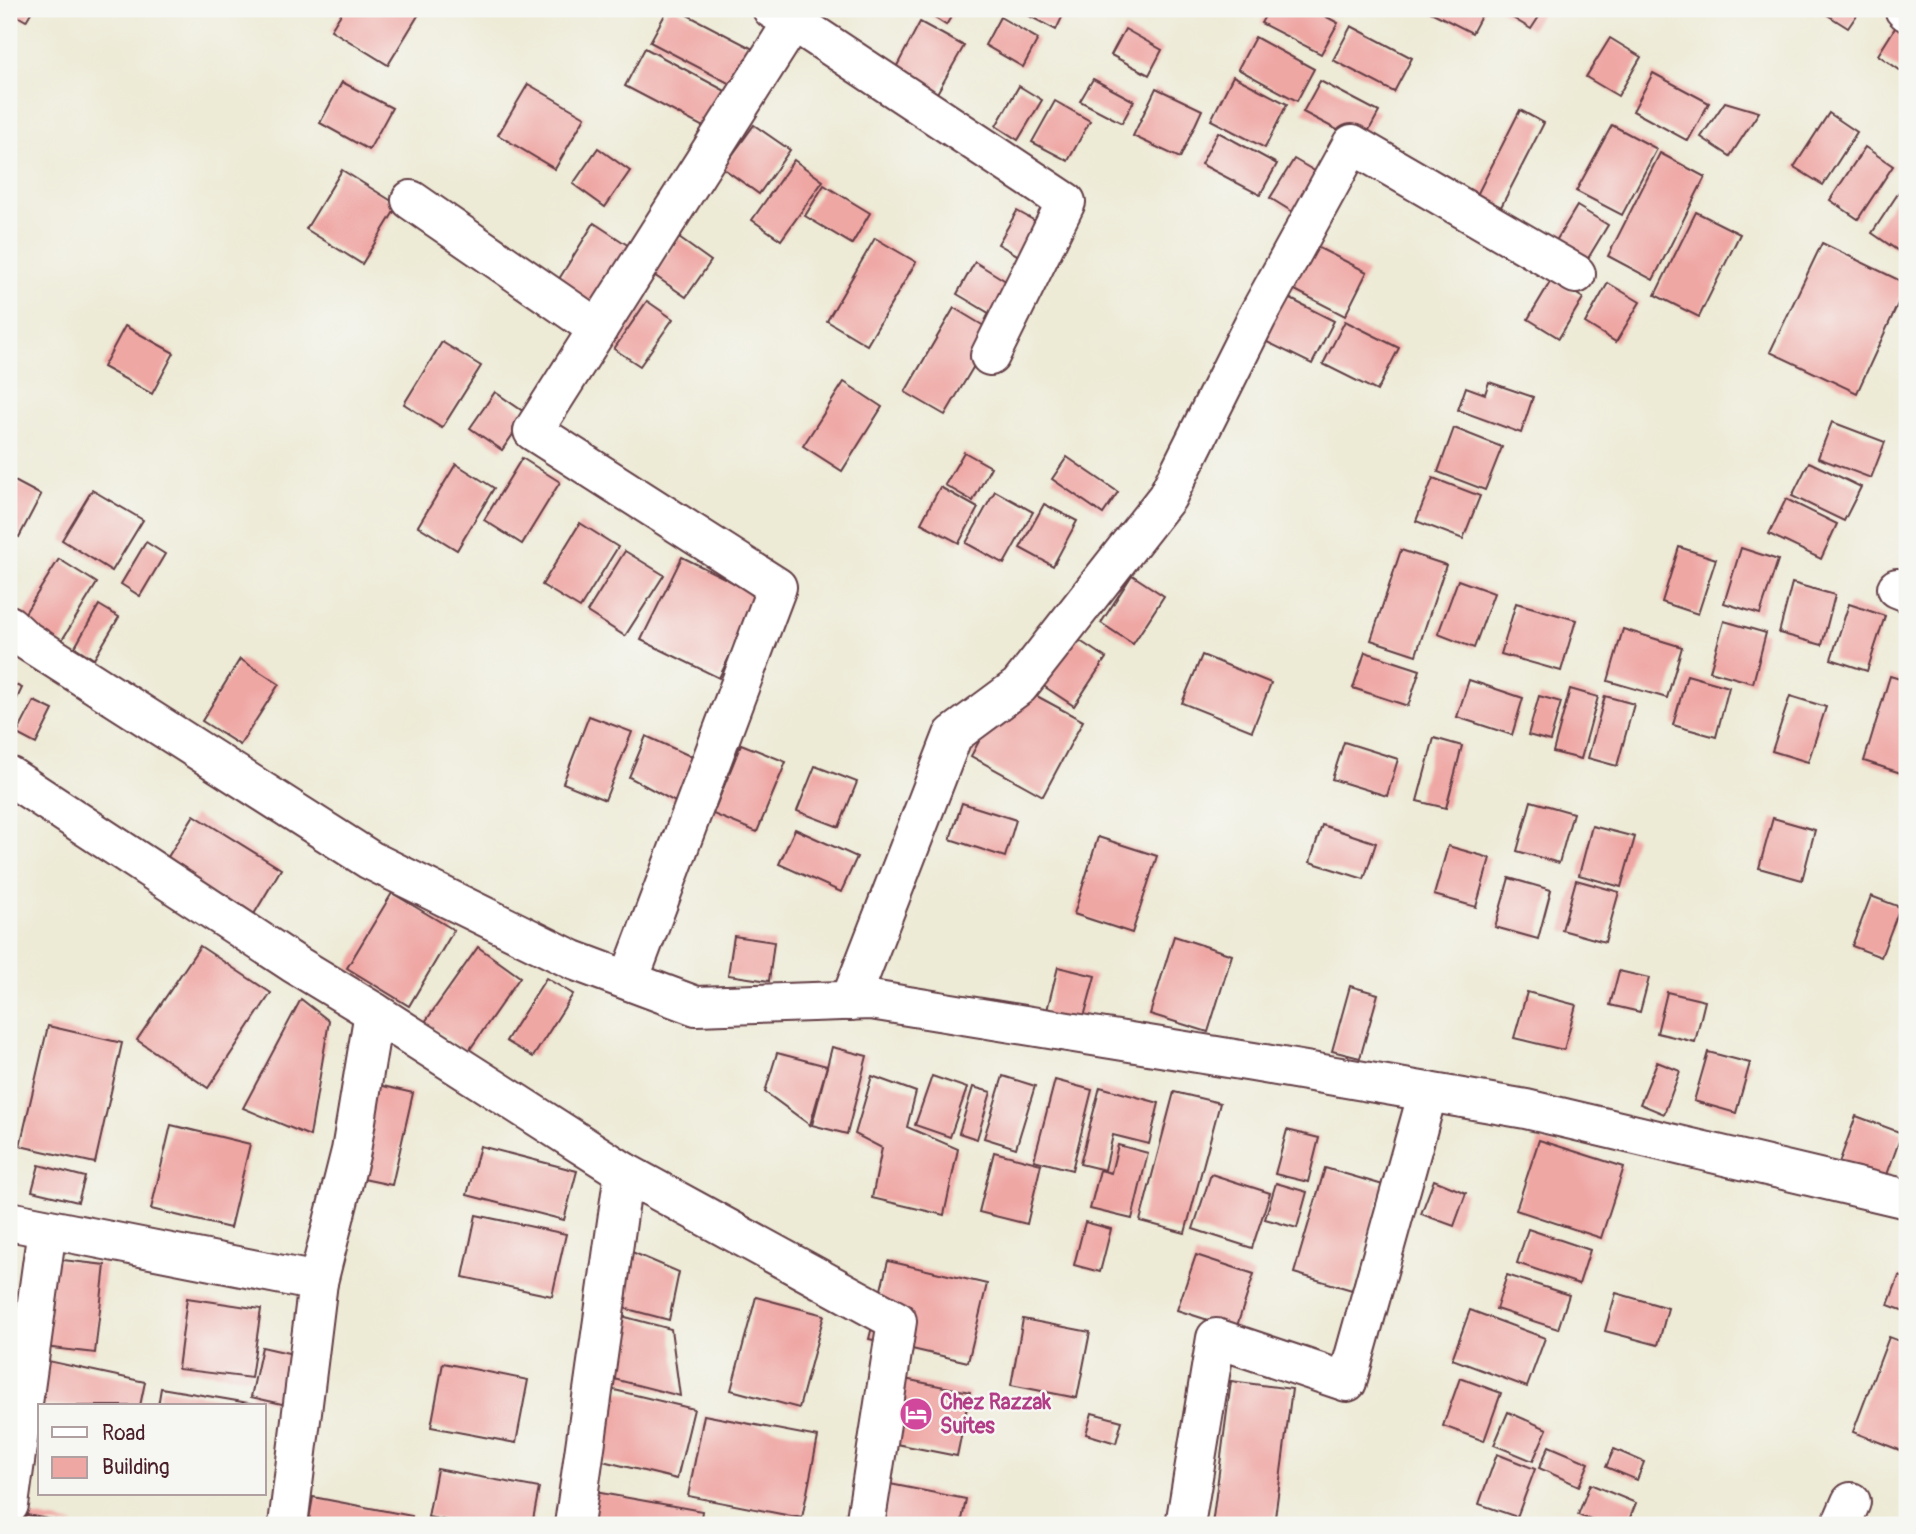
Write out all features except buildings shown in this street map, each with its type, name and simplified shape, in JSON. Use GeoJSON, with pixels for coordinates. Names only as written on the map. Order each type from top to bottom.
{"type":"FeatureCollection","features":[{"type":"Feature","properties":{"kind":"street"},"geometry":{"type":"LineString","coordinates":[[629,981],[777,587],[533,431],[789,13],[1066,202],[990,356]]}},
{"type":"Feature","properties":{"kind":"street"},"geometry":{"type":"LineString","coordinates":[[850,1001],[953,735],[1019,686],[1167,497],[1257,317],[1352,144],[1576,274]]}},
{"type":"Feature","properties":{"kind":"street"},"geometry":{"type":"LineString","coordinates":[[411,200],[598,328]]}},
{"type":"Feature","properties":{"kind":"street"},"geometry":{"type":"LineString","coordinates":[[9,625],[24,639],[370,860],[573,960],[696,1006],[871,1000],[1526,1109],[1907,1199]]}},
{"type":"Feature","properties":{"kind":"street"},"geometry":{"type":"LineString","coordinates":[[9,776],[293,963],[624,1172],[897,1321],[865,1525]]}},
{"type":"Feature","properties":{"kind":"street"},"geometry":{"type":"LineString","coordinates":[[288,1525],[318,1282],[351,1151],[374,1012]]}},
{"type":"Feature","properties":{"kind":"street"},"geometry":{"type":"LineString","coordinates":[[1185,1525],[1216,1338],[1347,1382],[1428,1092]]}},
{"type":"Feature","properties":{"kind":"street"},"geometry":{"type":"LineString","coordinates":[[574,1525],[624,1172]]}},
{"type":"Feature","properties":{"kind":"street"},"geometry":{"type":"LineString","coordinates":[[9,1221],[318,1282]]}},
{"type":"Feature","properties":{"kind":"street"},"geometry":{"type":"LineString","coordinates":[[9,1505],[47,1229]]}},
{"type":"Feature","properties":{"kind":"place","name":"Chez Razzak Suites"},"geometry":{"type":"Point","coordinates":[916,1414]}}]}
